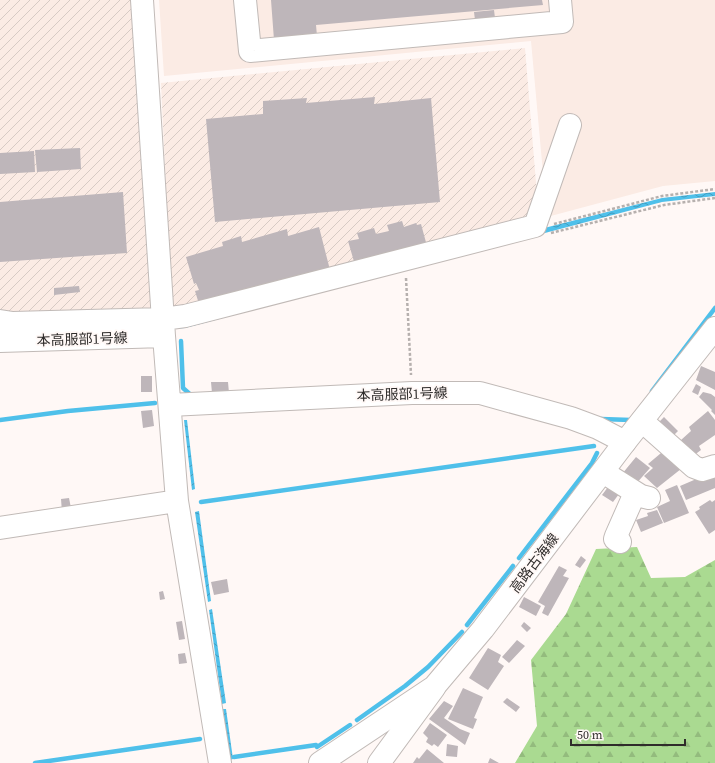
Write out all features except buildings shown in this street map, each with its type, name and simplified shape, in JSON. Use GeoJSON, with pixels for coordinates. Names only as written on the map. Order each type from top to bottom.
{"type":"FeatureCollection","features":[{"type":"Feature","properties":{"kind":"street"},"geometry":{"type":"LineString","coordinates":[[142,0],[163,328],[170,405],[176,502],[220,763]]}},
{"type":"Feature","properties":{"kind":"street"},"geometry":{"type":"LineString","coordinates":[[245,0],[250,51],[562,22],[560,0]]}},
{"type":"Feature","properties":{"kind":"street"},"geometry":{"type":"LineString","coordinates":[[0,321],[13,323],[163,328],[186,316],[535,226],[570,125]]}},
{"type":"Feature","properties":{"kind":"street","name":"本高服部1号線"},"geometry":{"type":"LineString","coordinates":[[0,341],[163,328]]}},
{"type":"Feature","properties":{"kind":"street","name":"高路古海線"},"geometry":{"type":"LineString","coordinates":[[320,763],[434,687],[483,629],[625,442],[715,328]]}},
{"type":"Feature","properties":{"kind":"street","name":"本高服部1号線"},"geometry":{"type":"LineString","coordinates":[[170,405],[412,393],[480,393],[571,418],[598,428],[625,442]]}},
{"type":"Feature","properties":{"kind":"street"},"geometry":{"type":"LineString","coordinates":[[642,421],[694,467],[702,470],[715,466]]}},
{"type":"Feature","properties":{"kind":"street"},"geometry":{"type":"LineString","coordinates":[[603,472],[642,495],[616,536],[615,540],[620,542]]}},
{"type":"Feature","properties":{"kind":"street"},"geometry":{"type":"LineString","coordinates":[[0,528],[176,502]]}},
{"type":"Feature","properties":{"kind":"street"},"geometry":{"type":"LineString","coordinates":[[379,763],[434,687]]}},
{"type":"Feature","properties":{"kind":"path"},"geometry":{"type":"LineString","coordinates":[[535,226],[540,227],[662,196],[715,189]]}},
{"type":"Feature","properties":{"kind":"path"},"geometry":{"type":"LineString","coordinates":[[406,271],[412,393]]}},
{"type":"Feature","properties":{"kind":"shaded area"},"geometry":{"type":"Polygon","coordinates":[[[0,0],[131,0],[152,309],[0,312],[0,0]]]}},
{"type":"Feature","properties":{"kind":"shaded area"},"geometry":{"type":"Polygon","coordinates":[[[159,0],[715,0],[715,181],[663,186],[547,217],[531,41],[164,76],[159,0]]]}},
{"type":"Feature","properties":{"kind":"shaded area"},"geometry":{"type":"Polygon","coordinates":[[[525,48],[537,195],[533,219],[172,314],[161,83],[525,48]]]}},
{"type":"Feature","properties":{"kind":"green space"},"geometry":{"type":"Polygon","coordinates":[[[637,547],[651,578],[685,577],[715,560],[715,763],[515,763],[537,726],[531,660],[566,614],[596,549],[637,547]]]}},
{"type":"Feature","properties":{"kind":"water"},"geometry":{"type":"Polygon","coordinates":[[[715,192],[715,196],[662,202],[185,328],[156,330],[107,324],[482,244],[662,198],[715,192]]]}},
{"type":"Feature","properties":{"kind":"water"},"geometry":{"type":"Polygon","coordinates":[[[184,420],[187,420],[195,489],[192,490],[184,420]]]}},
{"type":"Feature","properties":{"kind":"water"},"geometry":{"type":"Polygon","coordinates":[[[199,511],[211,601],[208,602],[195,512],[199,511]]]}},
{"type":"Feature","properties":{"kind":"water"},"geometry":{"type":"Polygon","coordinates":[[[212,609],[226,703],[222,704],[209,610],[212,609]]]}},
{"type":"Feature","properties":{"kind":"water"},"geometry":{"type":"Polygon","coordinates":[[[223,709],[226,709],[233,759],[230,760],[223,709]]]}},
{"type":"Feature","properties":{"kind":"waterway"},"geometry":{"type":"LineString","coordinates":[[652,391],[715,308]]}},
{"type":"Feature","properties":{"kind":"waterway"},"geometry":{"type":"LineString","coordinates":[[181,341],[183,388],[192,396]]}},
{"type":"Feature","properties":{"kind":"waterway"},"geometry":{"type":"LineString","coordinates":[[0,420],[68,411],[155,403]]}},
{"type":"Feature","properties":{"kind":"waterway"},"geometry":{"type":"LineString","coordinates":[[601,419],[631,420],[632,418]]}},
{"type":"Feature","properties":{"kind":"waterway"},"geometry":{"type":"LineString","coordinates":[[201,502],[594,446]]}},
{"type":"Feature","properties":{"kind":"waterway"},"geometry":{"type":"LineString","coordinates":[[519,558],[592,463],[597,453]]}},
{"type":"Feature","properties":{"kind":"waterway"},"geometry":{"type":"LineString","coordinates":[[467,625],[513,566]]}},
{"type":"Feature","properties":{"kind":"waterway"},"geometry":{"type":"LineString","coordinates":[[357,720],[405,686],[428,667],[462,632]]}},
{"type":"Feature","properties":{"kind":"waterway"},"geometry":{"type":"LineString","coordinates":[[234,757],[316,745],[317,747],[350,725]]}},
{"type":"Feature","properties":{"kind":"waterway"},"geometry":{"type":"LineString","coordinates":[[35,763],[200,739]]}}]}
